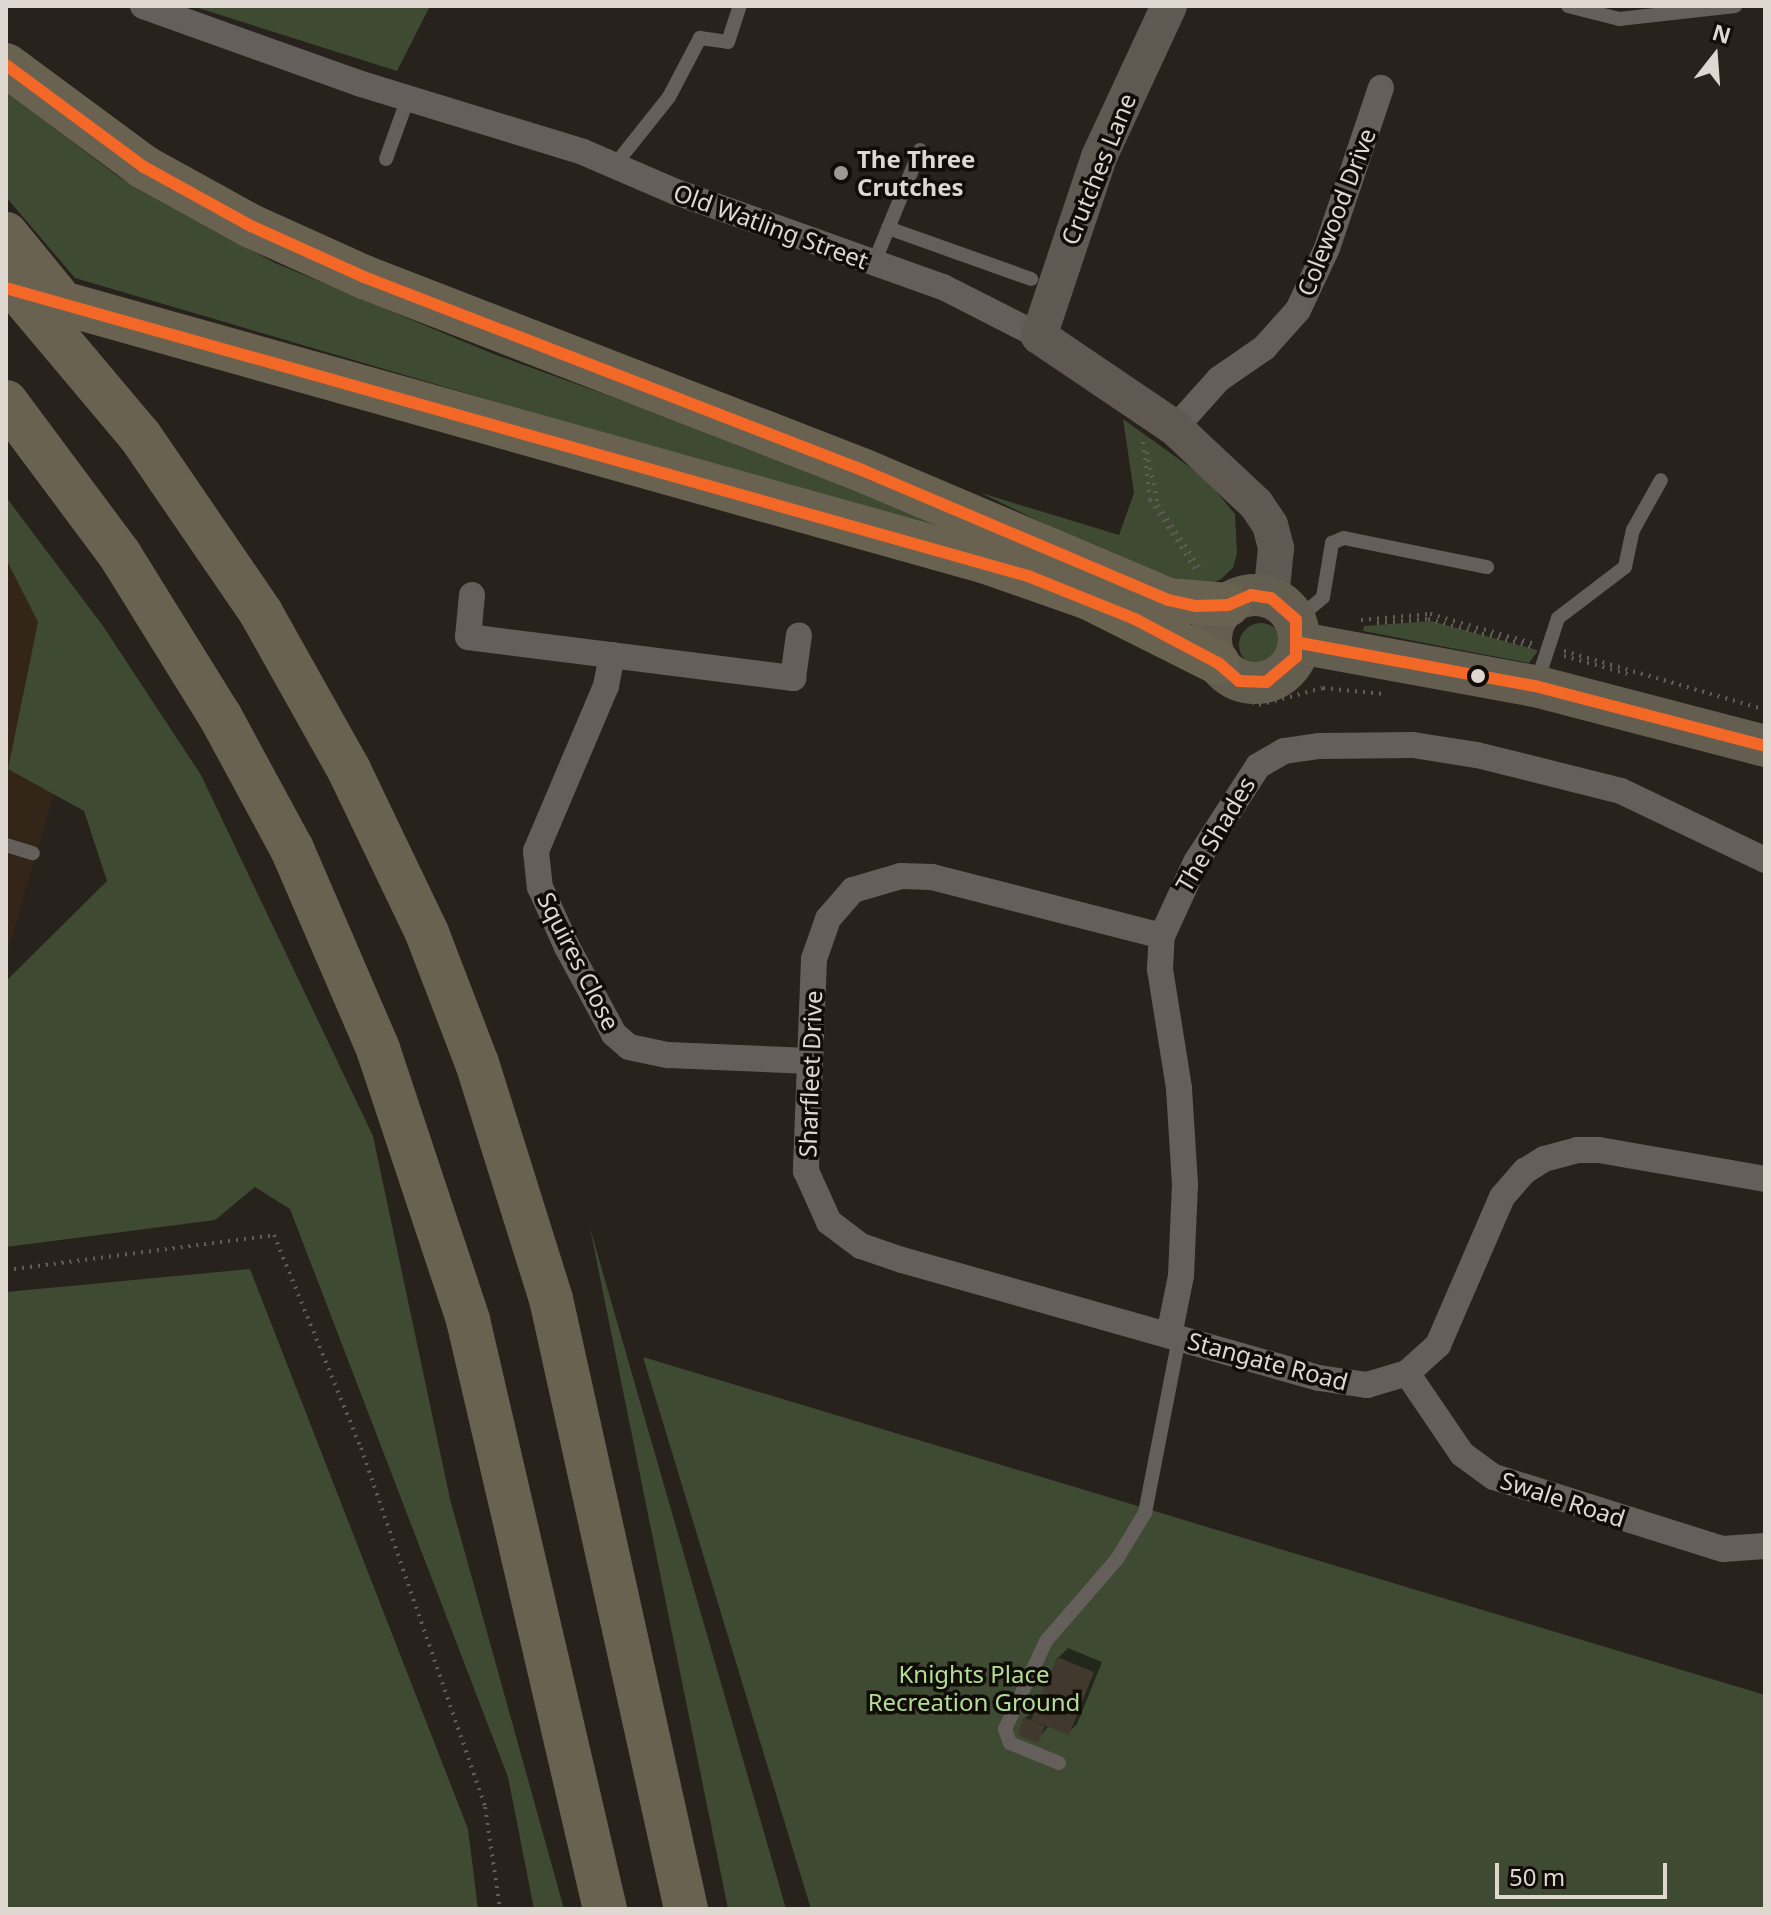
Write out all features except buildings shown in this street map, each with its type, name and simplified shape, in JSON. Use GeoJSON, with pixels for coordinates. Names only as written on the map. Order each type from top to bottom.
{"type":"FeatureCollection","features":[{"type":"Feature","properties":{"kind":"highway"},"geometry":{"type":"LineString","coordinates":[[6,65],[144,167],[251,226],[364,277],[862,470],[1168,600],[1211,586]]}},
{"type":"Feature","properties":{"kind":"highway"},"geometry":{"type":"LineString","coordinates":[[6,234],[119,372],[140,436]]}},
{"type":"Feature","properties":{"kind":"highway"},"geometry":{"type":"LineString","coordinates":[[6,277],[140,436],[261,613],[349,770],[427,933],[477,1063],[551,1299],[686,1909]]}},
{"type":"Feature","properties":{"kind":"highway"},"geometry":{"type":"LineString","coordinates":[[6,288],[1014,571],[1089,598],[1219,675]]}},
{"type":"Feature","properties":{"kind":"highway"},"geometry":{"type":"LineString","coordinates":[[6,402],[120,555],[220,716],[292,849],[378,1049],[468,1320],[605,1909]]}},
{"type":"Feature","properties":{"kind":"main road"},"geometry":{"type":"LineString","coordinates":[[1289,620],[1289,668],[1266,682],[1239,681],[1219,675],[1211,639],[1211,586],[1251,595],[1289,620],[1765,746]]}},
{"type":"Feature","properties":{"kind":"street","name":"Old Watling Street"},"geometry":{"type":"LineString","coordinates":[[143,6],[614,166],[943,287],[1039,336],[1159,435],[1233,479],[1268,520],[1289,620]]}},
{"type":"Feature","properties":{"kind":"street","name":"Crutches Lane"},"geometry":{"type":"LineString","coordinates":[[1039,336],[1099,157],[1169,6]]}},
{"type":"Feature","properties":{"kind":"street","name":"Colewood Drive"},"geometry":{"type":"LineString","coordinates":[[1159,435],[1219,379],[1258,354],[1298,310],[1327,248],[1381,88]]}},
{"type":"Feature","properties":{"kind":"street"},"geometry":{"type":"LineString","coordinates":[[472,595],[468,637],[793,678],[799,635]]}},
{"type":"Feature","properties":{"kind":"street","name":"Squires Close"},"geometry":{"type":"LineString","coordinates":[[612,655],[606,686],[536,851],[540,887],[567,947],[614,1034],[629,1047],[668,1055],[810,1061]]}},
{"type":"Feature","properties":{"kind":"street","name":"The Shades"},"geometry":{"type":"LineString","coordinates":[[1174,1337],[1181,1276],[1185,1170],[1160,969],[1162,936],[1190,874],[1247,777],[1271,757],[1300,747],[1413,745],[1543,769],[1646,801],[1765,860]]}},
{"type":"Feature","properties":{"kind":"street","name":"Sharfleet Drive"},"geometry":{"type":"LineString","coordinates":[[1162,936],[932,877],[871,881],[837,906],[818,941],[810,1061],[808,1180],[824,1215],[847,1238],[902,1260],[1174,1337]]}},
{"type":"Feature","properties":{"kind":"street","name":"Stangate Road"},"geometry":{"type":"LineString","coordinates":[[1174,1337],[1345,1384],[1377,1384],[1407,1373],[1444,1337],[1502,1197],[1535,1164],[1565,1152],[1599,1150],[1765,1179]]}},
{"type":"Feature","properties":{"kind":"street","name":"Swale Road"},"geometry":{"type":"LineString","coordinates":[[1407,1373],[1462,1454],[1494,1477],[1723,1549],[1765,1546]]}},
{"type":"Feature","properties":{"kind":"lane"},"geometry":{"type":"LineString","coordinates":[[614,166],[669,97],[700,38],[728,42],[740,6]]}},
{"type":"Feature","properties":{"kind":"lane"},"geometry":{"type":"LineString","coordinates":[[1568,6],[1619,19],[1735,6]]}},
{"type":"Feature","properties":{"kind":"lane"},"geometry":{"type":"LineString","coordinates":[[386,159],[408,98]]}},
{"type":"Feature","properties":{"kind":"lane"},"geometry":{"type":"LineString","coordinates":[[874,263],[920,150]]}},
{"type":"Feature","properties":{"kind":"lane"},"geometry":{"type":"LineString","coordinates":[[888,228],[1031,279]]}},
{"type":"Feature","properties":{"kind":"lane"},"geometry":{"type":"LineString","coordinates":[[1535,686],[1561,614],[1625,567],[1634,526],[1661,480]]}},
{"type":"Feature","properties":{"kind":"lane"},"geometry":{"type":"LineString","coordinates":[[1289,620],[1323,597],[1332,543],[1344,538],[1487,567]]}},
{"type":"Feature","properties":{"kind":"lane"},"geometry":{"type":"LineString","coordinates":[[6,845],[33,853]]}},
{"type":"Feature","properties":{"kind":"lane"},"geometry":{"type":"LineString","coordinates":[[1059,1763],[1010,1743],[1005,1729],[1046,1641],[1117,1559],[1145,1513],[1174,1337]]}},
{"type":"Feature","properties":{"kind":"path"},"geometry":{"type":"LineString","coordinates":[[1159,435],[1150,500],[1211,586]]}},
{"type":"Feature","properties":{"kind":"path"},"geometry":{"type":"LineString","coordinates":[[1219,675],[1259,705],[1323,688],[1351,690]]}},
{"type":"Feature","properties":{"kind":"path"},"geometry":{"type":"LineString","coordinates":[[6,1270],[274,1235],[361,1448],[485,1807],[500,1909]]}},
{"type":"Feature","properties":{"kind":"shaded area"},"geometry":{"type":"Polygon","coordinates":[[[6,497],[103,626],[6,957],[6,497]]]}},
{"type":"Feature","properties":{"kind":"green space"},"geometry":{"type":"Polygon","coordinates":[[[192,6],[430,6],[397,71],[192,6]]]}},
{"type":"Feature","properties":{"kind":"green space"},"geometry":{"type":"Polygon","coordinates":[[[6,92],[119,177],[273,262],[491,353],[764,452],[1040,562],[75,278],[6,197],[6,92]]]}},
{"type":"Feature","properties":{"kind":"green space"},"geometry":{"type":"Polygon","coordinates":[[[1123,419],[1205,478],[1235,514],[1237,553],[1233,568],[1221,579],[1202,588],[1164,582],[981,493],[1119,535],[1134,493],[1123,419]]]}},
{"type":"Feature","properties":{"kind":"green space"},"geometry":{"type":"Polygon","coordinates":[[[6,497],[103,626],[201,775],[373,1136],[450,1499],[564,1909],[534,1909],[508,1777],[290,1209],[255,1187],[215,1220],[6,1247],[6,981],[107,881],[84,811],[8,769],[38,622],[6,559],[6,497]]]}},
{"type":"Feature","properties":{"kind":"green space"},"geometry":{"type":"Polygon","coordinates":[[[1431,621],[1537,652],[1529,663],[1363,631],[1364,626],[1431,621]]]}},
{"type":"Feature","properties":{"kind":"green space"},"geometry":{"type":"Polygon","coordinates":[[[1261,623],[1277,629],[1283,645],[1277,661],[1261,667],[1245,661],[1239,645],[1245,629],[1261,623]]]}},
{"type":"Feature","properties":{"kind":"green space"},"geometry":{"type":"Polygon","coordinates":[[[590,1228],[786,1909],[728,1909],[590,1228]]]}},
{"type":"Feature","properties":{"kind":"green space"},"geometry":{"type":"Polygon","coordinates":[[[250,1269],[468,1829],[478,1909],[6,1909],[6,1292],[250,1269]]]}},
{"type":"Feature","properties":{"kind":"green space","name":"Knights Place Recreation Ground"},"geometry":{"type":"Polygon","coordinates":[[[643,1357],[1765,1695],[1765,1909],[811,1909],[643,1357]]]}},
{"type":"Feature","properties":{"kind":"transit line"},"geometry":{"type":"LineString","coordinates":[[6,65],[144,167],[251,226],[364,277],[862,470],[1168,600],[1196,606],[1228,605],[1251,595],[1271,598],[1296,620],[1296,657],[1266,682],[1239,681],[1218,663],[1135,619],[1028,576],[6,288]]}},
{"type":"Feature","properties":{"kind":"transit line"},"geometry":{"type":"LineString","coordinates":[[1300,643],[1535,686],[1765,746]]}},
{"type":"Feature","properties":{"kind":"place","name":"The Three Crutches"},"geometry":{"type":"Point","coordinates":[841,173]}}]}
